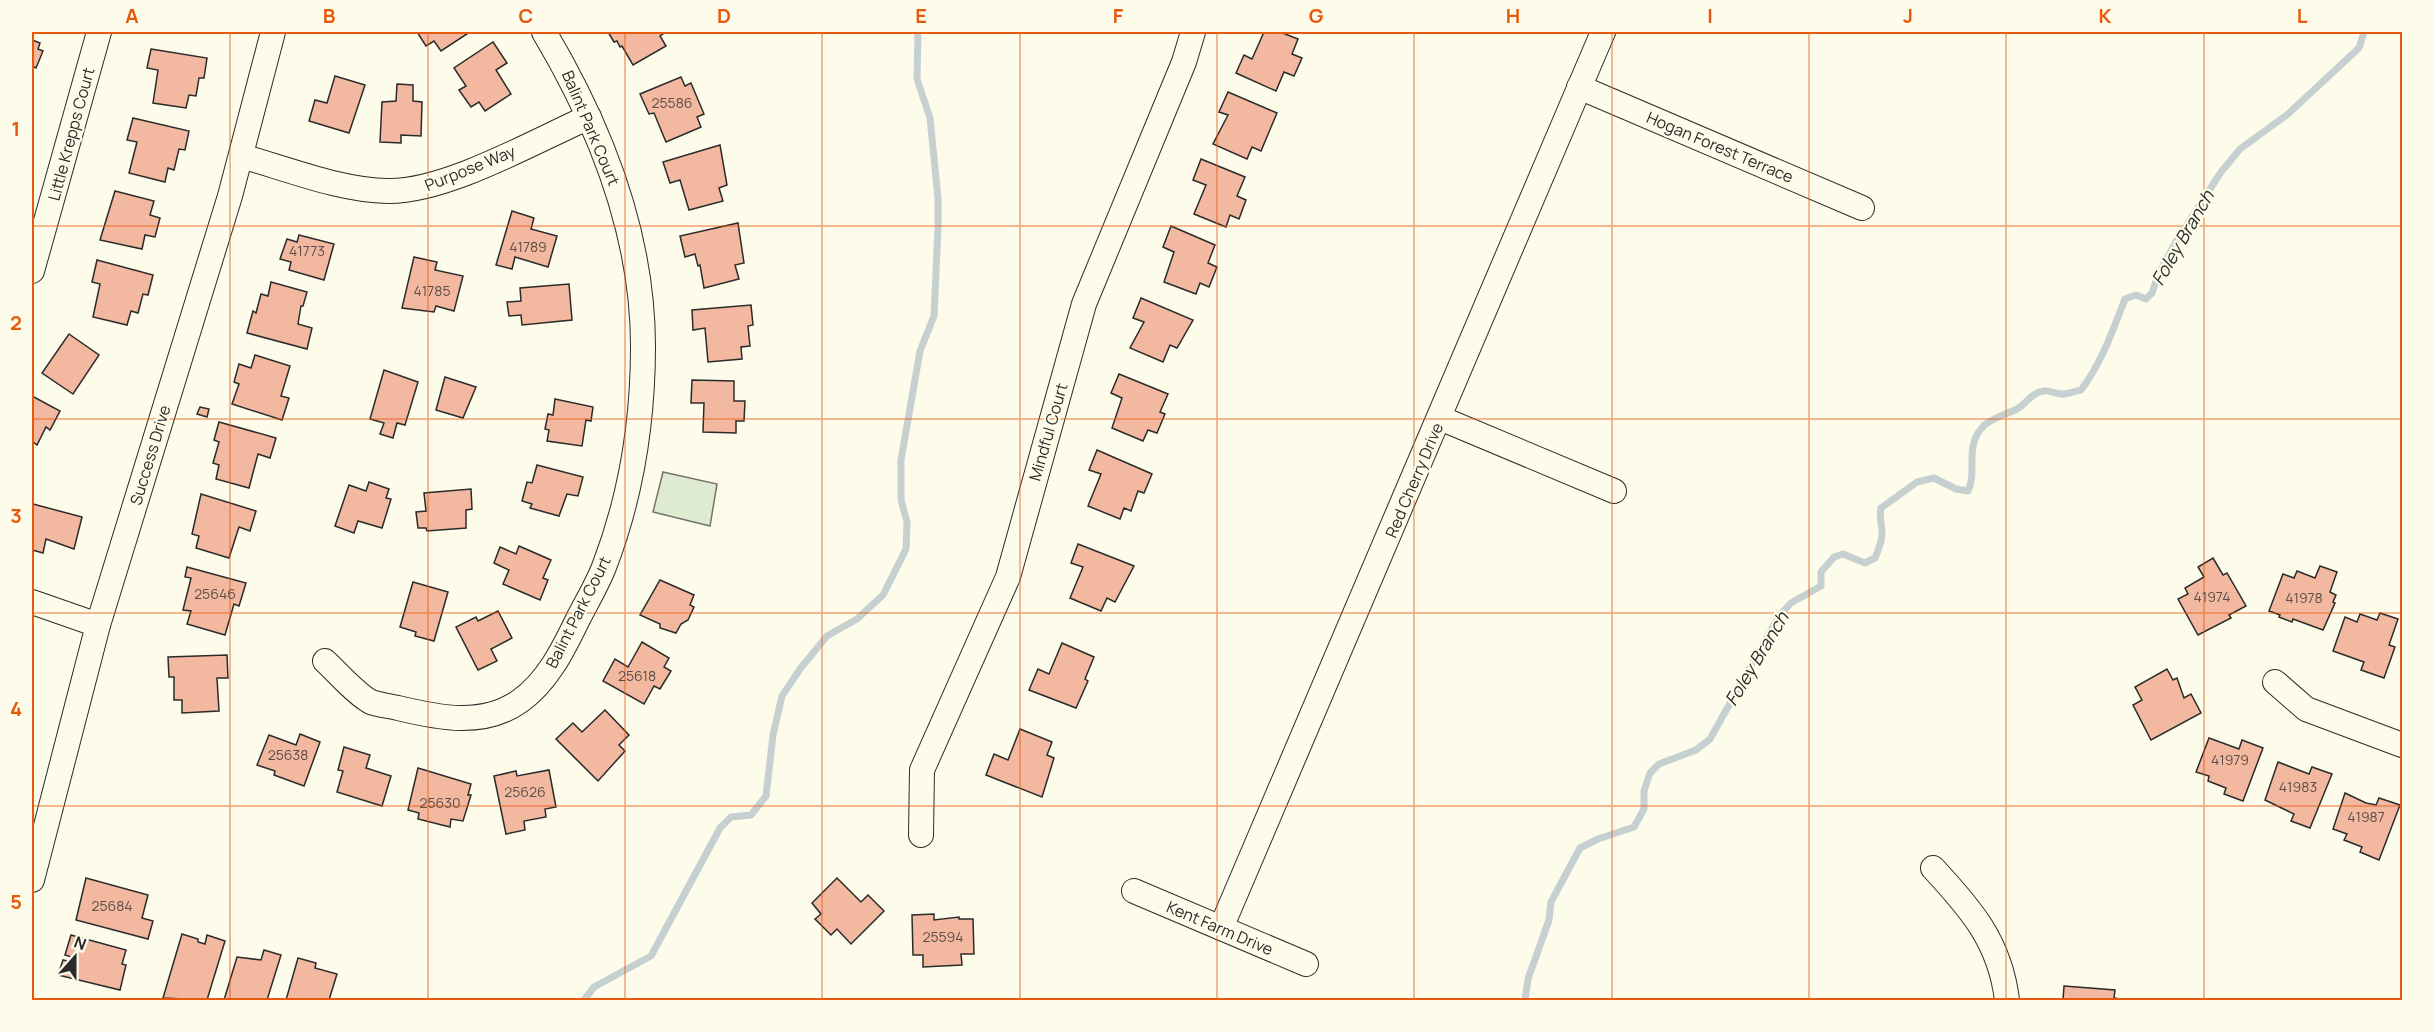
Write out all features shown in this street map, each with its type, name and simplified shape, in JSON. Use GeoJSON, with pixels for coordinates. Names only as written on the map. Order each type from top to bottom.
{"type":"FeatureCollection","features":[{"type":"Feature","properties":{"kind":"street","name":"Little Krepps Court"},"geometry":{"type":"LineString","coordinates":[[32,271],[99,32]]}},
{"type":"Feature","properties":{"kind":"street","name":"Success Drive"},"geometry":{"type":"LineString","coordinates":[[32,880],[98,625],[241,156],[273,32]]}},
{"type":"Feature","properties":{"kind":"street","name":"Balint Park Court"},"geometry":{"type":"LineString","coordinates":[[325,661],[370,701],[429,716],[461,719],[493,715],[521,701],[548,674],[604,567],[628,490],[640,417],[643,345],[637,271],[621,200],[589,117],[570,76],[544,32]]}},
{"type":"Feature","properties":{"kind":"street","name":"Mindful Court"},"geometry":{"type":"LineString","coordinates":[[921,835],[922,770],[1008,577],[1084,304],[1184,62],[1193,32]]}},
{"type":"Feature","properties":{"kind":"street","name":"Red Cherry Drive"},"geometry":{"type":"LineString","coordinates":[[1221,928],[1603,32]]}},
{"type":"Feature","properties":{"kind":"street","name":"Hogan Forest Terrace"},"geometry":{"type":"LineString","coordinates":[[1579,87],[1862,208]]}},
{"type":"Feature","properties":{"kind":"street","name":"Purpose Way"},"geometry":{"type":"LineString","coordinates":[[241,156],[351,187],[387,191],[416,190],[447,181],[589,117]]}},
{"type":"Feature","properties":{"kind":"street"},"geometry":{"type":"LineString","coordinates":[[1440,418],[1614,491]]}},
{"type":"Feature","properties":{"kind":"street"},"geometry":{"type":"LineString","coordinates":[[32,602],[98,625]]}},
{"type":"Feature","properties":{"kind":"street"},"geometry":{"type":"LineString","coordinates":[[2276,682],[2306,709],[2403,744]]}},
{"type":"Feature","properties":{"kind":"street"},"geometry":{"type":"LineString","coordinates":[[1933,868],[1971,910],[1996,952],[2007,1000]]}},
{"type":"Feature","properties":{"kind":"street","name":"Kent Farm Drive"},"geometry":{"type":"LineString","coordinates":[[1134,891],[1306,964]]}},
{"type":"Feature","properties":{"kind":"green space"},"geometry":{"type":"Polygon","coordinates":[[[663,472],[717,484],[710,526],[653,512],[663,472]]]}},
{"type":"Feature","properties":{"kind":"building"},"geometry":{"type":"Polygon","coordinates":[[[417,32],[470,32],[441,51],[434,41],[426,46],[417,32]]]}},
{"type":"Feature","properties":{"kind":"building"},"geometry":{"type":"Polygon","coordinates":[[[608,32],[666,32],[660,36],[666,46],[633,65],[622,46],[620,47],[617,41],[614,42],[608,32]]]}},
{"type":"Feature","properties":{"kind":"building"},"geometry":{"type":"Polygon","coordinates":[[[1264,32],[1280,32],[1298,39],[1292,54],[1302,58],[1294,76],[1284,72],[1276,91],[1236,73],[1244,55],[1252,59],[1264,32]]]}},
{"type":"Feature","properties":{"kind":"building"},"geometry":{"type":"Polygon","coordinates":[[[32,40],[40,43],[38,49],[43,51],[36,68],[32,66],[32,40]]]}},
{"type":"Feature","properties":{"kind":"building"},"geometry":{"type":"Polygon","coordinates":[[[493,42],[507,63],[496,70],[511,94],[485,111],[479,102],[471,107],[459,90],[466,86],[454,68],[493,42]]]}},
{"type":"Feature","properties":{"kind":"building"},"geometry":{"type":"Polygon","coordinates":[[[151,49],[207,58],[204,78],[199,78],[196,96],[189,95],[186,108],[153,103],[158,70],[147,68],[151,49]]]}},
{"type":"Feature","properties":{"kind":"building"},"geometry":{"type":"Polygon","coordinates":[[[335,76],[365,85],[349,133],[309,121],[315,100],[327,103],[335,76]]]}},
{"type":"Feature","properties":{"kind":"building"},"geometry":{"type":"Polygon","coordinates":[[[681,77],[685,86],[691,83],[704,114],[697,117],[701,127],[666,142],[654,113],[649,114],[640,94],[681,77]]]}},
{"type":"Feature","properties":{"kind":"building"},"geometry":{"type":"Polygon","coordinates":[[[397,84],[413,85],[413,101],[422,102],[421,136],[401,135],[401,143],[380,142],[382,102],[396,101],[397,84]]]}},
{"type":"Feature","properties":{"kind":"building"},"geometry":{"type":"Polygon","coordinates":[[[1228,92],[1277,113],[1261,151],[1252,147],[1247,159],[1213,144],[1228,115],[1219,112],[1228,92]]]}},
{"type":"Feature","properties":{"kind":"building"},"geometry":{"type":"Polygon","coordinates":[[[133,118],[189,131],[185,150],[179,149],[174,170],[168,168],[165,182],[129,173],[137,142],[127,140],[133,118]]]}},
{"type":"Feature","properties":{"kind":"building"},"geometry":{"type":"Polygon","coordinates":[[[720,145],[727,185],[719,188],[723,201],[689,210],[680,180],[670,183],[663,162],[720,145]]]}},
{"type":"Feature","properties":{"kind":"building"},"geometry":{"type":"Polygon","coordinates":[[[1201,159],[1245,177],[1237,196],[1246,200],[1239,219],[1230,215],[1226,227],[1194,214],[1206,185],[1193,180],[1201,159]]]}},
{"type":"Feature","properties":{"kind":"building"},"geometry":{"type":"Polygon","coordinates":[[[115,191],[154,201],[150,215],[160,218],[155,237],[145,235],[142,249],[100,240],[115,191]]]}},
{"type":"Feature","properties":{"kind":"building"},"geometry":{"type":"Polygon","coordinates":[[[512,211],[534,218],[531,229],[557,236],[548,267],[515,257],[512,269],[496,265],[512,211]]]}},
{"type":"Feature","properties":{"kind":"building"},"geometry":{"type":"Polygon","coordinates":[[[738,223],[744,263],[735,265],[739,279],[704,288],[700,265],[698,266],[695,254],[685,257],[680,236],[738,223]]]}},
{"type":"Feature","properties":{"kind":"building"},"geometry":{"type":"Polygon","coordinates":[[[1171,226],[1215,245],[1208,263],[1217,267],[1209,287],[1200,283],[1196,294],[1164,282],[1174,252],[1163,247],[1171,226]]]}},
{"type":"Feature","properties":{"kind":"building"},"geometry":{"type":"Polygon","coordinates":[[[299,235],[334,244],[324,280],[289,270],[291,262],[280,259],[287,239],[297,242],[299,235]]]}},
{"type":"Feature","properties":{"kind":"building"},"geometry":{"type":"Polygon","coordinates":[[[414,257],[437,262],[435,270],[463,276],[454,311],[436,306],[434,312],[402,308],[414,257]]]}},
{"type":"Feature","properties":{"kind":"building"},"geometry":{"type":"Polygon","coordinates":[[[97,260],[153,275],[148,295],[143,294],[138,313],[131,311],[127,325],[93,317],[100,284],[92,282],[97,260]]]}},
{"type":"Feature","properties":{"kind":"building"},"geometry":{"type":"Polygon","coordinates":[[[271,282],[307,292],[303,306],[301,306],[298,324],[312,328],[307,349],[247,333],[261,294],[268,296],[271,282]]]}},
{"type":"Feature","properties":{"kind":"building"},"geometry":{"type":"Polygon","coordinates":[[[569,284],[572,320],[522,325],[521,315],[509,316],[507,302],[521,301],[520,288],[569,284]]]}},
{"type":"Feature","properties":{"kind":"building"},"geometry":{"type":"Polygon","coordinates":[[[1141,298],[1193,320],[1177,348],[1170,345],[1163,362],[1130,348],[1144,322],[1133,318],[1141,298]]]}},
{"type":"Feature","properties":{"kind":"building"},"geometry":{"type":"Polygon","coordinates":[[[751,305],[753,325],[748,326],[750,346],[741,347],[742,359],[708,362],[705,328],[693,330],[692,310],[751,305]]]}},
{"type":"Feature","properties":{"kind":"building"},"geometry":{"type":"Polygon","coordinates":[[[69,334],[99,355],[73,394],[42,373],[69,334]]]}},
{"type":"Feature","properties":{"kind":"building"},"geometry":{"type":"Polygon","coordinates":[[[255,355],[290,366],[281,396],[289,398],[282,420],[232,404],[239,384],[234,382],[239,364],[251,368],[255,355]]]}},
{"type":"Feature","properties":{"kind":"building"},"geometry":{"type":"Polygon","coordinates":[[[384,370],[418,382],[405,425],[397,423],[393,438],[380,434],[384,423],[370,419],[384,370]]]}},
{"type":"Feature","properties":{"kind":"building"},"geometry":{"type":"Polygon","coordinates":[[[1119,374],[1168,394],[1160,412],[1165,414],[1157,433],[1148,430],[1143,441],[1112,428],[1122,398],[1111,393],[1119,374]]]}},
{"type":"Feature","properties":{"kind":"building"},"geometry":{"type":"Polygon","coordinates":[[[445,377],[476,387],[463,418],[436,410],[445,377]]]}},
{"type":"Feature","properties":{"kind":"building"},"geometry":{"type":"Polygon","coordinates":[[[692,380],[734,381],[734,401],[745,401],[744,421],[736,421],[736,433],[703,432],[704,403],[691,403],[692,380]]]}},
{"type":"Feature","properties":{"kind":"building"},"geometry":{"type":"Polygon","coordinates":[[[32,396],[60,411],[50,430],[46,427],[37,445],[32,441],[32,396]]]}},
{"type":"Feature","properties":{"kind":"building"},"geometry":{"type":"Polygon","coordinates":[[[555,399],[593,407],[591,421],[586,420],[582,446],[547,441],[549,430],[545,429],[548,414],[553,415],[555,399]]]}},
{"type":"Feature","properties":{"kind":"building"},"geometry":{"type":"Polygon","coordinates":[[[200,407],[209,409],[207,417],[197,414],[200,407]]]}},
{"type":"Feature","properties":{"kind":"building"},"geometry":{"type":"Polygon","coordinates":[[[219,422],[276,438],[270,458],[258,454],[249,488],[216,479],[219,465],[213,463],[219,442],[214,440],[219,422]]]}},
{"type":"Feature","properties":{"kind":"building"},"geometry":{"type":"Polygon","coordinates":[[[1097,450],[1152,474],[1144,493],[1138,491],[1131,511],[1124,508],[1120,519],[1088,506],[1101,474],[1089,470],[1097,450]]]}},
{"type":"Feature","properties":{"kind":"building"},"geometry":{"type":"Polygon","coordinates":[[[537,465],[583,477],[578,496],[567,494],[559,516],[530,508],[532,504],[522,501],[527,482],[532,483],[537,465]]]}},
{"type":"Feature","properties":{"kind":"building"},"geometry":{"type":"Polygon","coordinates":[[[369,482],[389,489],[386,498],[391,499],[382,528],[358,521],[354,533],[335,526],[349,485],[366,491],[369,482]]]}},
{"type":"Feature","properties":{"kind":"building"},"geometry":{"type":"Polygon","coordinates":[[[471,489],[472,509],[466,510],[466,528],[427,531],[426,528],[418,528],[416,512],[426,511],[424,493],[471,489]]]}},
{"type":"Feature","properties":{"kind":"building"},"geometry":{"type":"Polygon","coordinates":[[[201,494],[256,511],[250,531],[239,527],[229,558],[196,548],[199,536],[192,534],[201,494]]]}},
{"type":"Feature","properties":{"kind":"building"},"geometry":{"type":"Polygon","coordinates":[[[33,504],[82,517],[74,549],[46,539],[43,553],[32,550],[33,504]]]}},
{"type":"Feature","properties":{"kind":"building"},"geometry":{"type":"Polygon","coordinates":[[[1078,544],[1134,566],[1115,602],[1107,598],[1101,611],[1070,598],[1083,567],[1071,563],[1078,544]]]}},
{"type":"Feature","properties":{"kind":"building"},"geometry":{"type":"Polygon","coordinates":[[[519,546],[551,560],[543,578],[548,580],[540,600],[503,584],[509,570],[494,563],[500,547],[516,554],[519,546]]]}},
{"type":"Feature","properties":{"kind":"building"},"geometry":{"type":"Polygon","coordinates":[[[2213,558],[2223,575],[2227,573],[2246,606],[2229,615],[2231,618],[2198,635],[2178,599],[2188,594],[2185,588],[2204,577],[2198,567],[2213,558]]]}},
{"type":"Feature","properties":{"kind":"building"},"geometry":{"type":"Polygon","coordinates":[[[2320,566],[2337,572],[2330,592],[2336,595],[2333,602],[2335,603],[2323,630],[2293,619],[2292,622],[2269,611],[2283,574],[2294,578],[2297,571],[2315,578],[2320,566]]]}},
{"type":"Feature","properties":{"kind":"building"},"geometry":{"type":"Polygon","coordinates":[[[187,567],[246,583],[239,606],[234,604],[225,635],[187,624],[191,611],[183,610],[191,578],[185,577],[187,567]]]}},
{"type":"Feature","properties":{"kind":"building"},"geometry":{"type":"Polygon","coordinates":[[[660,580],[694,595],[690,605],[694,607],[688,620],[681,624],[676,633],[660,628],[660,624],[640,615],[660,580]]]}},
{"type":"Feature","properties":{"kind":"building"},"geometry":{"type":"Polygon","coordinates":[[[413,582],[448,592],[434,641],[415,636],[416,632],[400,627],[413,582]]]}},
{"type":"Feature","properties":{"kind":"building"},"geometry":{"type":"Polygon","coordinates":[[[498,611],[512,638],[491,649],[497,661],[478,670],[456,627],[476,617],[478,621],[498,611]]]}},
{"type":"Feature","properties":{"kind":"building"},"geometry":{"type":"Polygon","coordinates":[[[2380,613],[2398,619],[2389,645],[2395,647],[2384,678],[2361,670],[2364,662],[2333,651],[2345,617],[2357,622],[2360,614],[2377,620],[2380,613]]]}},
{"type":"Feature","properties":{"kind":"building"},"geometry":{"type":"Polygon","coordinates":[[[642,642],[669,658],[664,667],[671,671],[660,689],[654,686],[644,704],[603,681],[615,659],[628,667],[642,642]]]}},
{"type":"Feature","properties":{"kind":"building"},"geometry":{"type":"Polygon","coordinates":[[[1062,643],[1094,657],[1085,679],[1088,681],[1076,708],[1029,690],[1038,669],[1049,674],[1062,643]]]}},
{"type":"Feature","properties":{"kind":"building"},"geometry":{"type":"Polygon","coordinates":[[[227,655],[228,678],[217,678],[219,711],[182,713],[182,700],[174,700],[174,677],[169,677],[168,657],[227,655]]]}},
{"type":"Feature","properties":{"kind":"building"},"geometry":{"type":"Polygon","coordinates":[[[2167,669],[2173,680],[2177,678],[2184,698],[2191,694],[2201,713],[2151,740],[2133,705],[2142,700],[2135,687],[2167,669]]]}},
{"type":"Feature","properties":{"kind":"building"},"geometry":{"type":"Polygon","coordinates":[[[605,710],[629,735],[619,745],[625,751],[598,781],[556,739],[573,723],[582,732],[605,710]]]}},
{"type":"Feature","properties":{"kind":"building"},"geometry":{"type":"Polygon","coordinates":[[[1020,729],[1052,742],[1047,755],[1054,758],[1042,797],[986,775],[994,754],[1008,760],[1020,729]]]}},
{"type":"Feature","properties":{"kind":"building"},"geometry":{"type":"Polygon","coordinates":[[[300,734],[320,742],[304,786],[274,775],[275,771],[257,765],[269,735],[296,745],[300,734]]]}},
{"type":"Feature","properties":{"kind":"building"},"geometry":{"type":"Polygon","coordinates":[[[2209,738],[2239,749],[2242,740],[2263,748],[2243,801],[2224,794],[2226,788],[2208,781],[2209,776],[2196,772],[2209,738]]]}},
{"type":"Feature","properties":{"kind":"building"},"geometry":{"type":"Polygon","coordinates":[[[344,747],[370,755],[366,768],[391,776],[382,806],[337,792],[343,771],[338,770],[344,747]]]}},
{"type":"Feature","properties":{"kind":"building"},"geometry":{"type":"Polygon","coordinates":[[[2278,762],[2309,774],[2312,767],[2332,774],[2310,828],[2291,821],[2294,814],[2265,800],[2278,762]]]}},
{"type":"Feature","properties":{"kind":"building"},"geometry":{"type":"Polygon","coordinates":[[[418,768],[471,784],[468,795],[471,795],[463,821],[451,819],[450,827],[418,819],[419,813],[408,810],[418,768]]]}},
{"type":"Feature","properties":{"kind":"building"},"geometry":{"type":"Polygon","coordinates":[[[549,770],[556,807],[545,809],[546,817],[524,821],[525,830],[506,834],[494,776],[516,771],[517,776],[549,770]]]}},
{"type":"Feature","properties":{"kind":"building"},"geometry":{"type":"Polygon","coordinates":[[[2345,793],[2366,803],[2376,805],[2379,798],[2400,805],[2379,860],[2360,852],[2362,847],[2344,840],[2347,834],[2333,829],[2345,793]]]}},
{"type":"Feature","properties":{"kind":"building"},"geometry":{"type":"Polygon","coordinates":[[[86,878],[148,895],[142,918],[153,921],[148,939],[76,920],[86,878]]]}},
{"type":"Feature","properties":{"kind":"building"},"geometry":{"type":"Polygon","coordinates":[[[837,878],[861,902],[868,895],[884,911],[851,944],[837,929],[831,935],[815,919],[821,914],[812,903],[837,878]]]}},
{"type":"Feature","properties":{"kind":"building"},"geometry":{"type":"Polygon","coordinates":[[[934,914],[934,920],[959,917],[959,919],[973,919],[974,954],[961,954],[962,965],[923,967],[923,955],[913,955],[912,915],[934,914]]]}},
{"type":"Feature","properties":{"kind":"building"},"geometry":{"type":"Polygon","coordinates":[[[182,934],[205,944],[207,935],[225,941],[207,1000],[163,998],[182,934]]]}},
{"type":"Feature","properties":{"kind":"building"},"geometry":{"type":"Polygon","coordinates":[[[71,935],[126,950],[122,964],[126,965],[120,990],[58,975],[63,960],[71,962],[72,957],[65,955],[71,935]]]}},
{"type":"Feature","properties":{"kind":"building"},"geometry":{"type":"Polygon","coordinates":[[[264,950],[281,955],[267,1000],[224,1000],[237,957],[261,960],[264,950]]]}},
{"type":"Feature","properties":{"kind":"building"},"geometry":{"type":"Polygon","coordinates":[[[298,958],[316,963],[315,968],[337,974],[329,1000],[286,1000],[298,958]]]}},
{"type":"Feature","properties":{"kind":"building"},"geometry":{"type":"Polygon","coordinates":[[[2064,986],[2115,990],[2114,998],[2127,1000],[2063,1000],[2064,986]]]}},
{"type":"Feature","properties":{"kind":"waterway"},"geometry":{"type":"LineString","coordinates":[[584,1000],[594,987],[651,956],[720,828],[731,817],[751,815],[766,796],[773,735],[782,696],[800,669],[827,636],[857,619],[883,595],[906,549],[907,522],[901,500],[901,460],[920,351],[934,316],[938,228],[938,198],[930,118],[917,79],[918,32]]}},
{"type":"Feature","properties":{"kind":"waterway","name":"Foley Branch"},"geometry":{"type":"LineString","coordinates":[[1525,1000],[1528,979],[1549,920],[1551,902],[1580,848],[1598,839],[1634,827],[1644,809],[1644,791],[1650,773],[1659,764],[1696,750],[1710,739],[1779,616],[1791,603],[1821,586],[1821,572],[1834,557],[1843,554],[1865,563],[1875,558],[1882,537],[1881,508],[1917,482],[1934,478],[1956,489],[1968,491],[1973,446],[1979,431],[1989,422],[2017,409],[2040,392],[2067,394],[2081,390],[2101,358],[2125,299],[2136,295],[2146,299],[2152,293],[2158,275],[2177,240],[2221,172],[2240,149],[2288,114],[2359,48],[2364,32]]}}]}
